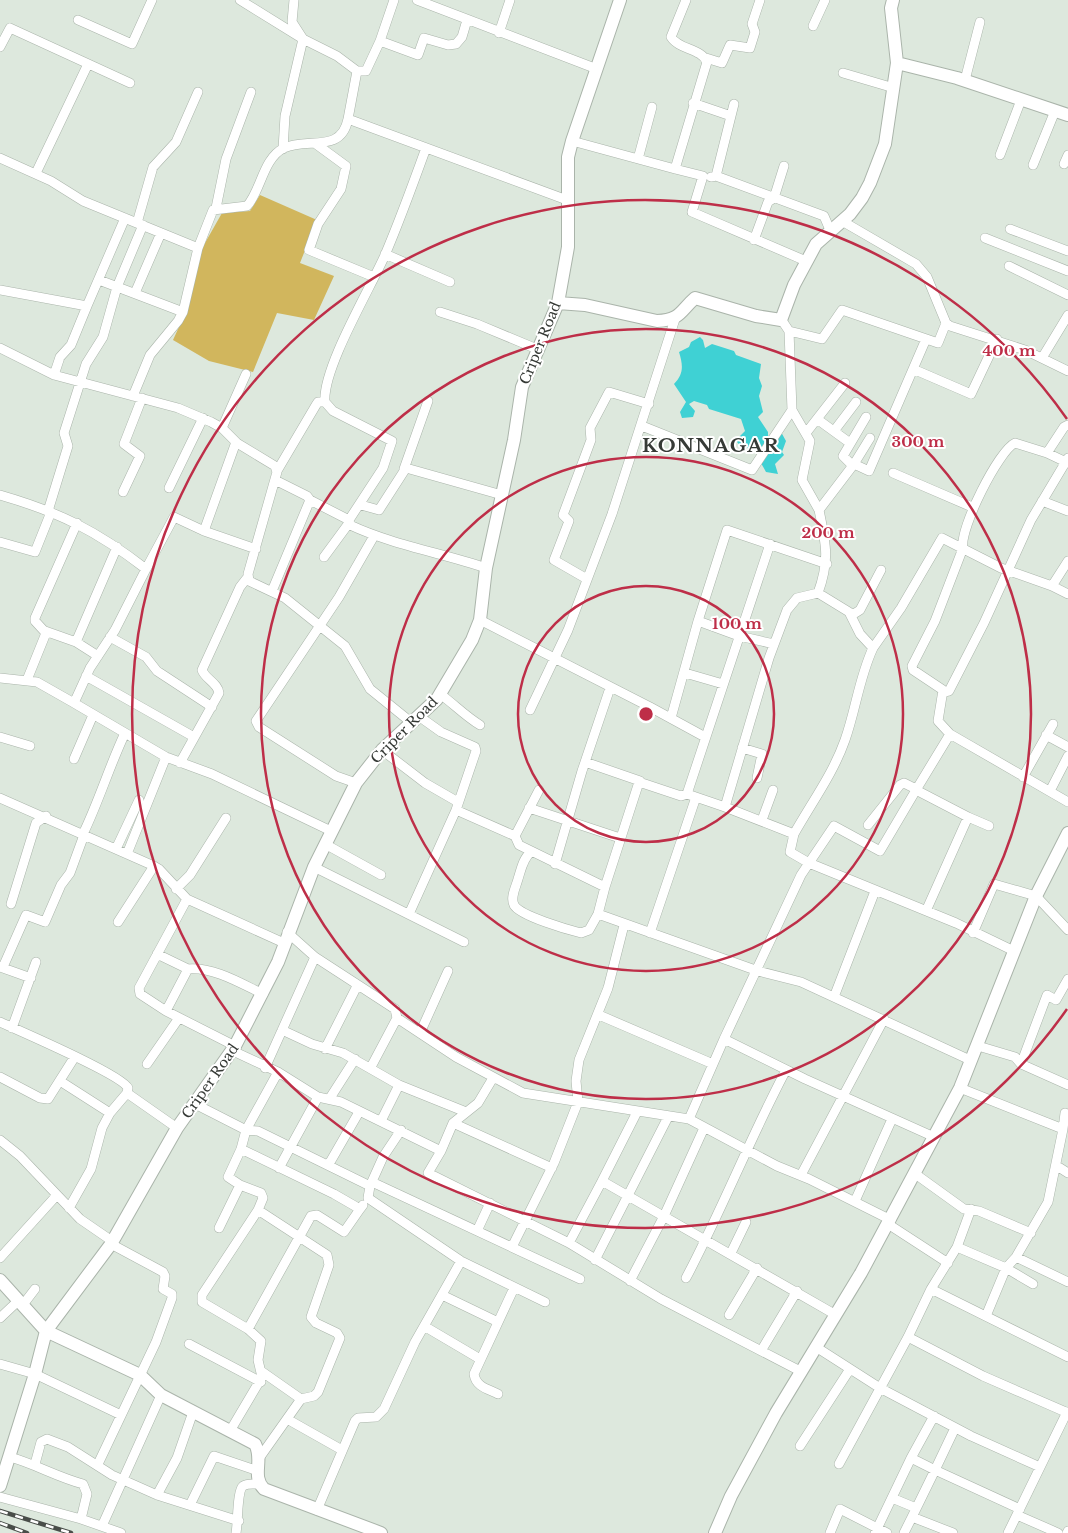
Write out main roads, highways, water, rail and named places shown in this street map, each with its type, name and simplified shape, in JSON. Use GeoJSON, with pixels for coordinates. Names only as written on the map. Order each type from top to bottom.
{"type":"FeatureCollection","features":[{"type":"Feature","properties":{"kind":"water"},"geometry":{"type":"Polygon","coordinates":[[[700,337],[705,348],[712,344],[734,351],[736,355],[761,364],[759,378],[762,386],[759,396],[763,412],[758,417],[768,432],[768,436],[781,432],[786,441],[782,452],[784,455],[775,464],[778,474],[766,472],[761,463],[765,448],[757,451],[739,445],[736,440],[745,431],[741,419],[709,409],[707,405],[694,401],[689,404],[695,411],[693,417],[682,418],[680,412],[686,402],[674,384],[680,377],[682,369],[679,352],[689,347],[691,342],[700,337]]]}},
{"type":"Feature","properties":{"kind":"railway"},"geometry":{"type":"LineString","coordinates":[[0,1511],[71,1533]]}},
{"type":"Feature","properties":{"kind":"railway"},"geometry":{"type":"LineString","coordinates":[[0,1523],[27,1533]]}},
{"type":"Feature","properties":{"kind":"district","name":"KONNAGAR"},"geometry":{"type":"Point","coordinates":[711,445]}}]}
